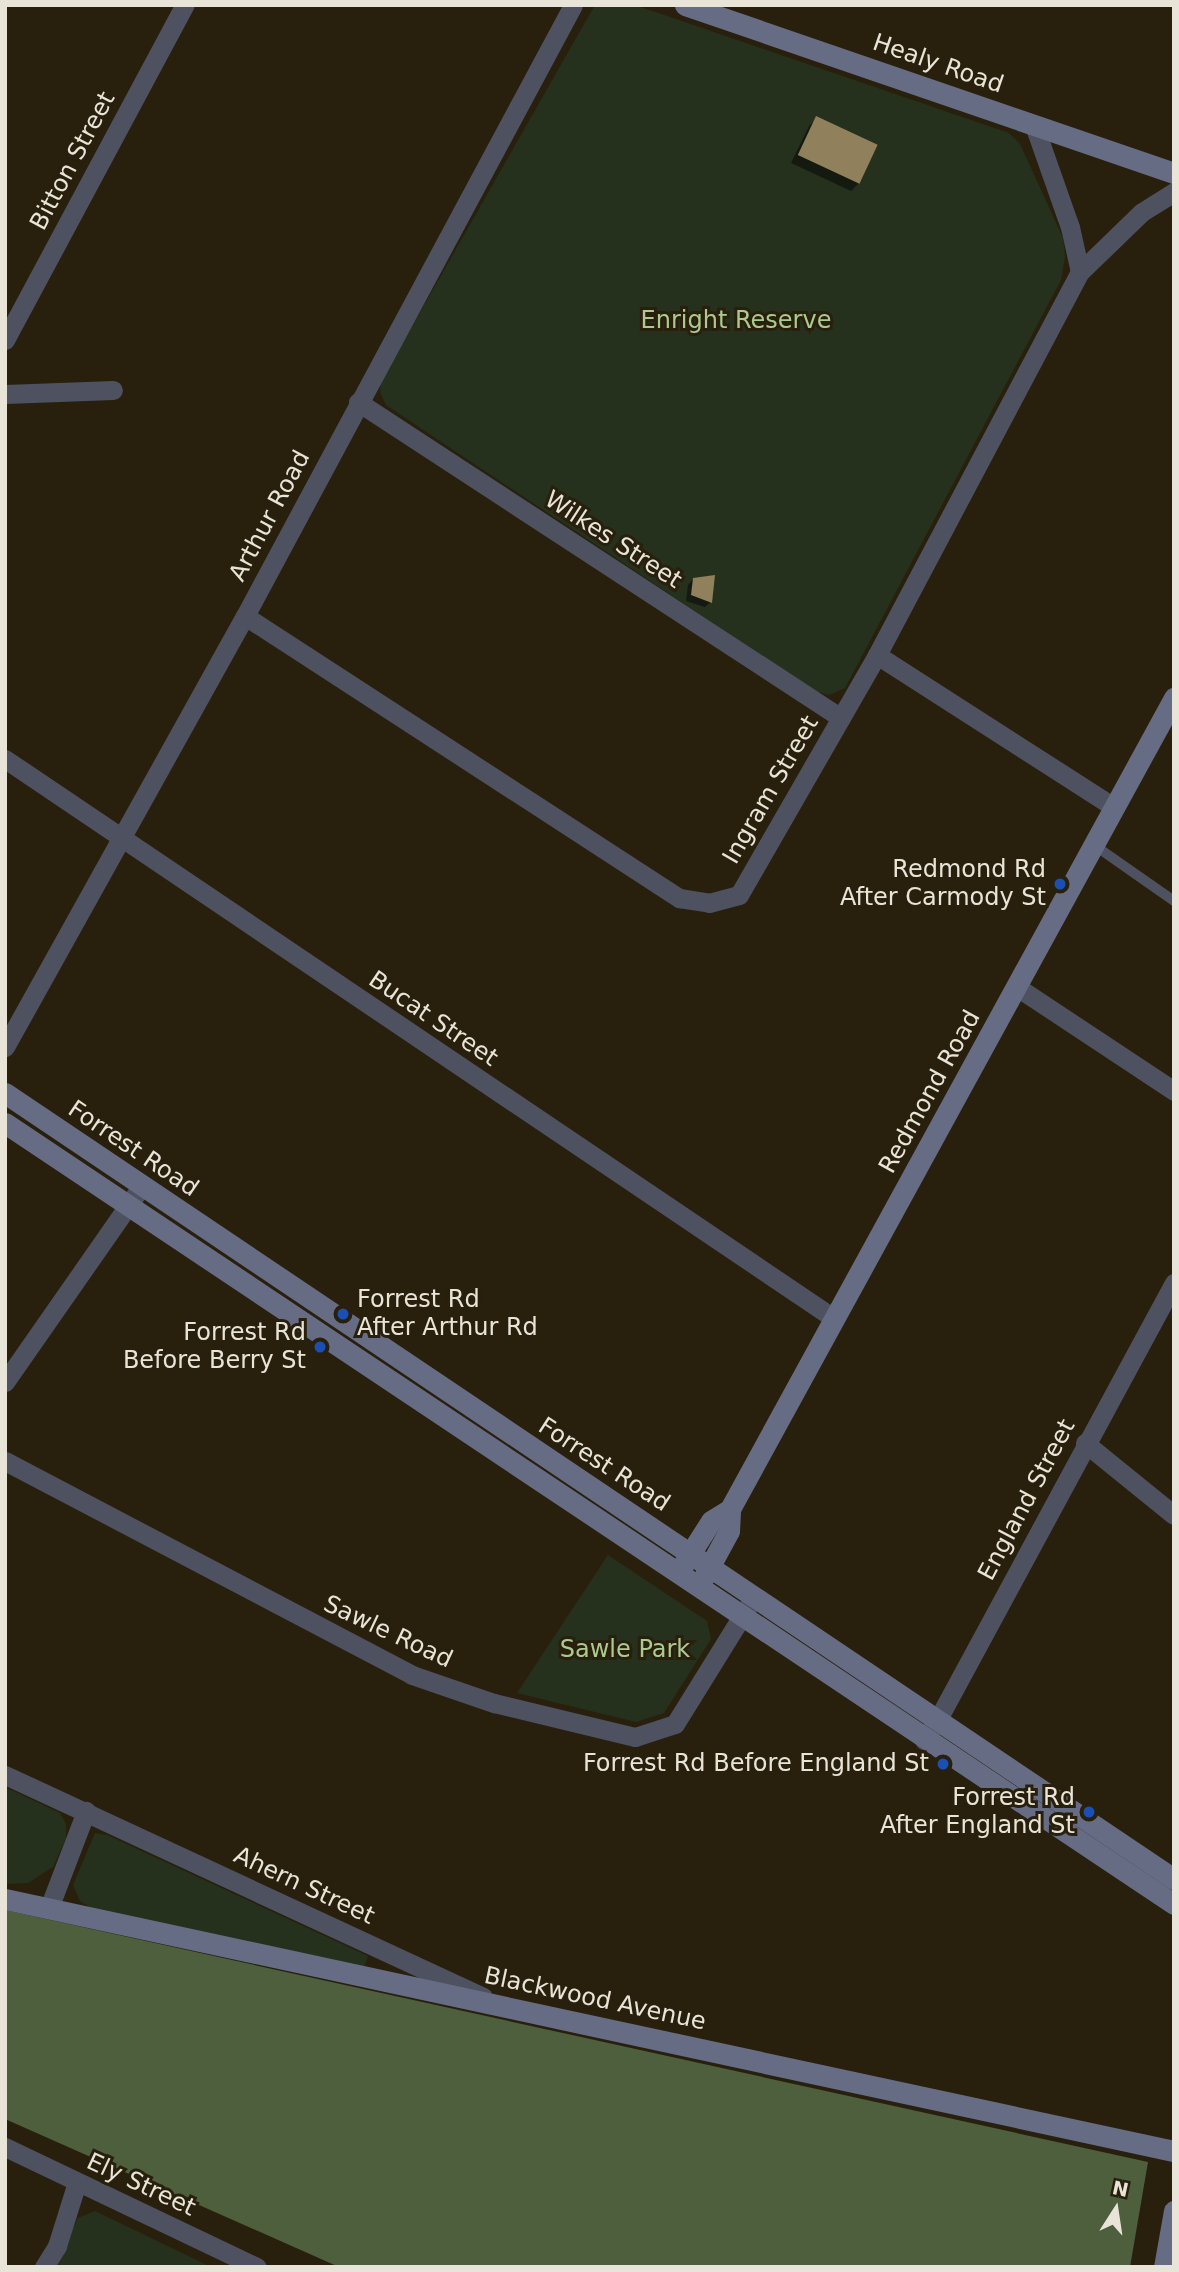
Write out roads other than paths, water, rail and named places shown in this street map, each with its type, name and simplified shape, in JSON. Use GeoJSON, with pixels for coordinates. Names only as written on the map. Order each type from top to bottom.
{"type":"FeatureCollection","features":[{"type":"Feature","properties":{"kind":"street","name":"Bitton Street"},"geometry":{"type":"LineString","coordinates":[[5,340],[185,5]]}},
{"type":"Feature","properties":{"kind":"street","name":"Arthur Road"},"geometry":{"type":"LineString","coordinates":[[5,1047],[245,616],[573,5]]}},
{"type":"Feature","properties":{"kind":"street","name":"Healy Road"},"geometry":{"type":"LineString","coordinates":[[685,5],[1174,173]]}},
{"type":"Feature","properties":{"kind":"street"},"geometry":{"type":"LineString","coordinates":[[1034,125],[1070,228],[1080,272]]}},
{"type":"Feature","properties":{"kind":"street","name":"Ingram Street"},"geometry":{"type":"LineString","coordinates":[[245,616],[679,898],[709,903],[739,895],[877,656],[1080,272],[1142,212],[1174,192]]}},
{"type":"Feature","properties":{"kind":"street"},"geometry":{"type":"LineString","coordinates":[[5,394],[113,390]]}},
{"type":"Feature","properties":{"kind":"street","name":"Wilkes Street"},"geometry":{"type":"LineString","coordinates":[[358,402],[841,719]]}},
{"type":"Feature","properties":{"kind":"street"},"geometry":{"type":"LineString","coordinates":[[877,656],[1112,806]]}},
{"type":"Feature","properties":{"kind":"street","name":"Redmond Road"},"geometry":{"type":"LineString","coordinates":[[698,1588],[729,1531],[730,1509],[1017,987],[1112,806],[1174,698]]}},
{"type":"Feature","properties":{"kind":"street","name":"Bucat Street"},"geometry":{"type":"LineString","coordinates":[[5,759],[835,1319]]}},
{"type":"Feature","properties":{"kind":"street"},"geometry":{"type":"LineString","coordinates":[[1017,987],[1174,1091]]}},
{"type":"Feature","properties":{"kind":"street","name":"Forrest Road"},"geometry":{"type":"LineString","coordinates":[[5,1093],[690,1553],[710,1567],[747,1607],[924,1740],[1174,1904]]}},
{"type":"Feature","properties":{"kind":"street","name":"Forrest Road"},"geometry":{"type":"LineString","coordinates":[[5,1123],[698,1588],[747,1607],[937,1721],[1174,1880]]}},
{"type":"Feature","properties":{"kind":"street"},"geometry":{"type":"LineString","coordinates":[[5,1382],[141,1186]]}},
{"type":"Feature","properties":{"kind":"street","name":"England Street"},"geometry":{"type":"LineString","coordinates":[[924,1740],[937,1721],[1085,1443],[1174,1283]]}},
{"type":"Feature","properties":{"kind":"street"},"geometry":{"type":"LineString","coordinates":[[1085,1443],[1174,1515]]}},
{"type":"Feature","properties":{"kind":"street","name":"Sawle Road"},"geometry":{"type":"LineString","coordinates":[[5,1461],[412,1675],[494,1703],[635,1737],[674,1724],[747,1607]]}},
{"type":"Feature","properties":{"kind":"street","name":"Redmond Road"},"geometry":{"type":"LineString","coordinates":[[677,1574],[711,1521],[730,1509]]}},
{"type":"Feature","properties":{"kind":"street","name":"Ahern Street"},"geometry":{"type":"LineString","coordinates":[[5,1774],[500,2005]]}},
{"type":"Feature","properties":{"kind":"street"},"geometry":{"type":"LineString","coordinates":[[49,1908],[86,1811]]}},
{"type":"Feature","properties":{"kind":"street","name":"Blackwood Avenue"},"geometry":{"type":"LineString","coordinates":[[5,1899],[1174,2151]]}},
{"type":"Feature","properties":{"kind":"street","name":"Ely Street"},"geometry":{"type":"LineString","coordinates":[[5,2147],[257,2267]]}},
{"type":"Feature","properties":{"kind":"street"},"geometry":{"type":"LineString","coordinates":[[44,2267],[57,2246],[77,2182]]}},
{"type":"Feature","properties":{"kind":"street"},"geometry":{"type":"LineString","coordinates":[[1164,2267],[1174,2211]]}},
{"type":"Feature","properties":{"kind":"lane"},"geometry":{"type":"LineString","coordinates":[[1093,844],[1174,901]]}},
{"type":"Feature","properties":{"kind":"place","name":"Redmond Rd After Carmody St"},"geometry":{"type":"Point","coordinates":[1060,884]}},
{"type":"Feature","properties":{"kind":"place","name":"Forrest Rd After Arthur Rd"},"geometry":{"type":"Point","coordinates":[343,1314]}},
{"type":"Feature","properties":{"kind":"place","name":"Forrest Rd Before Berry St"},"geometry":{"type":"Point","coordinates":[320,1347]}},
{"type":"Feature","properties":{"kind":"place","name":"Forrest Rd Before England St"},"geometry":{"type":"Point","coordinates":[943,1764]}},
{"type":"Feature","properties":{"kind":"place","name":"Forrest Rd After England St"},"geometry":{"type":"Point","coordinates":[1089,1812]}},
{"type":"Feature","properties":{"kind":"park label","name":"Enright Reserve"},"geometry":{"type":"Point","coordinates":[736,321]}},
{"type":"Feature","properties":{"kind":"park label","name":"Sawle Park"},"geometry":{"type":"Point","coordinates":[625,1650]}}]}
